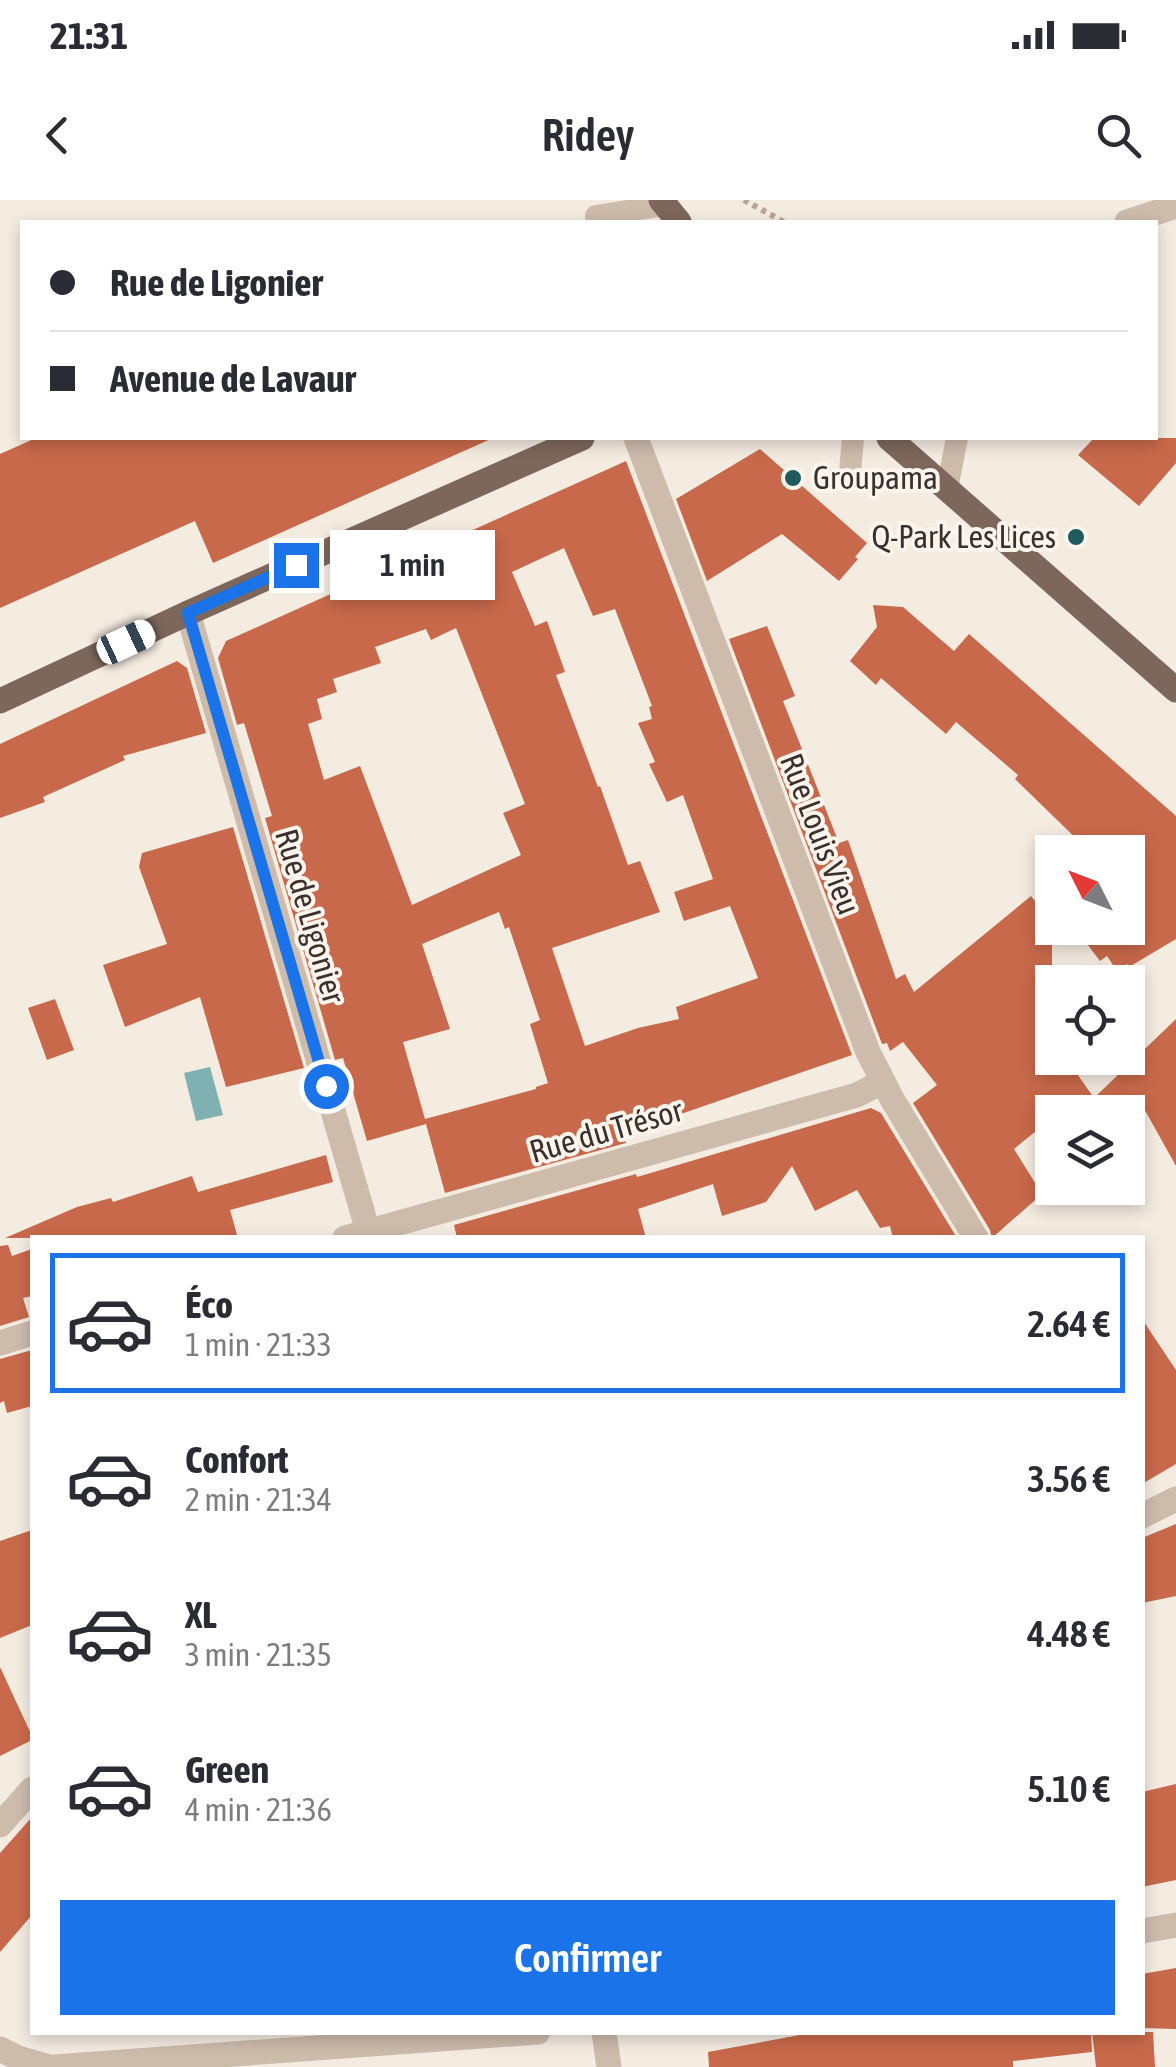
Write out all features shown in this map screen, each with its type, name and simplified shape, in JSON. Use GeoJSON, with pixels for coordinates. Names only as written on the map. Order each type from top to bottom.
{"type":"FeatureCollection","features":[{"type":"Feature","properties":{"kind":"main road"},"geometry":{"type":"LineString","coordinates":[[0,701],[577,440]]}},
{"type":"Feature","properties":{"kind":"main road"},"geometry":{"type":"LineString","coordinates":[[890,440],[1176,690]]}},
{"type":"Feature","properties":{"kind":"street"},"geometry":{"type":"LineString","coordinates":[[1133,220],[1176,206]]}},
{"type":"Feature","properties":{"kind":"street","name":"Rue Louis Vieu"},"geometry":{"type":"LineString","coordinates":[[637,440],[882,1082],[974,1235]]}},
{"type":"Feature","properties":{"kind":"street","name":"Rue de Ligonier"},"geometry":{"type":"LineString","coordinates":[[188,613],[361,1235]]}},
{"type":"Feature","properties":{"kind":"street","name":"Rue du Trésor"},"geometry":{"type":"LineString","coordinates":[[361,1235],[856,1095],[882,1082]]}},
{"type":"Feature","properties":{"kind":"street"},"geometry":{"type":"LineString","coordinates":[[0,1344],[30,1335]]}},
{"type":"Feature","properties":{"kind":"street"},"geometry":{"type":"LineString","coordinates":[[1145,1514],[1176,1498]]}},
{"type":"Feature","properties":{"kind":"street"},"geometry":{"type":"LineString","coordinates":[[0,1825],[30,1791]]}},
{"type":"Feature","properties":{"kind":"street"},"geometry":{"type":"LineString","coordinates":[[1145,1930],[1176,1925]]}},
{"type":"Feature","properties":{"kind":"street"},"geometry":{"type":"LineString","coordinates":[[0,2049],[51,2067],[496,2035]]}},
{"type":"Feature","properties":{"kind":"street"},"geometry":{"type":"LineString","coordinates":[[604,2035],[609,2067]]}},
{"type":"Feature","properties":{"kind":"lane"},"geometry":{"type":"LineString","coordinates":[[596,216],[668,207]]}},
{"type":"Feature","properties":{"kind":"lane"},"geometry":{"type":"LineString","coordinates":[[850,472],[853,440]]}},
{"type":"Feature","properties":{"kind":"lane"},"geometry":{"type":"LineString","coordinates":[[947,489],[965,441]]}},
{"type":"Feature","properties":{"kind":"path"},"geometry":{"type":"LineString","coordinates":[[744,200],[780,220]]}},
{"type":"Feature","properties":{"kind":"water"},"geometry":{"type":"Polygon","coordinates":[[[210,1067],[223,1115],[196,1121],[184,1073],[210,1067]]]}},
{"type":"Feature","properties":{"kind":"building"},"geometry":{"type":"Polygon","coordinates":[[[1176,438],[1176,463],[1139,506],[1078,455],[1092,440],[1176,438]]]}},
{"type":"Feature","properties":{"kind":"building"},"geometry":{"type":"Polygon","coordinates":[[[32,440],[489,440],[213,563],[195,521],[0,608],[0,454],[32,440]]]}},
{"type":"Feature","properties":{"kind":"building"},"geometry":{"type":"Polygon","coordinates":[[[760,449],[867,543],[839,581],[782,534],[707,581],[676,499],[760,449]]]}},
{"type":"Feature","properties":{"kind":"building"},"geometry":{"type":"Polygon","coordinates":[[[626,461],[852,1055],[623,1134],[626,1143],[445,1193],[426,1124],[367,1141],[343,1058],[335,1060],[265,818],[272,816],[244,723],[237,725],[218,658],[226,641],[626,461]],[[564,548],[512,572],[535,626],[547,621],[565,672],[556,675],[628,865],[640,861],[660,912],[552,948],[585,1046],[679,1019],[676,1007],[758,978],[730,906],[684,921],[674,892],[713,879],[683,795],[667,802],[649,764],[655,762],[638,723],[652,719],[652,706],[615,609],[593,616],[564,548]],[[456,628],[431,640],[426,629],[375,647],[381,663],[333,679],[337,692],[317,699],[322,719],[308,724],[324,780],[360,766],[412,905],[521,855],[503,813],[525,804],[456,628]],[[499,912],[422,944],[450,1029],[403,1042],[425,1119],[548,1083],[530,1024],[540,1020],[509,927],[505,929],[499,912]]]}},
{"type":"Feature","properties":{"kind":"building"},"geometry":{"type":"Polygon","coordinates":[[[873,605],[903,607],[954,651],[969,634],[1176,816],[1176,939],[1132,965],[1113,965],[1107,956],[1100,961],[1088,945],[1145,945],[1145,835],[1073,835],[1015,779],[1018,775],[956,722],[946,734],[881,678],[876,685],[850,661],[877,627],[873,605]]]}},
{"type":"Feature","properties":{"kind":"building"},"geometry":{"type":"Polygon","coordinates":[[[767,626],[795,696],[783,701],[839,843],[848,840],[896,979],[905,974],[914,992],[1031,896],[1035,901],[1035,945],[1052,945],[1052,965],[1035,965],[1035,1075],[1078,1075],[1092,1095],[1035,1095],[1035,1132],[1014,1149],[1035,1183],[1035,1200],[995,1235],[991,1235],[913,1103],[937,1085],[903,1042],[890,1051],[887,1043],[882,1044],[729,639],[767,626]]]}},
{"type":"Feature","properties":{"kind":"building"},"geometry":{"type":"Polygon","coordinates":[[[177,661],[187,668],[206,733],[123,756],[125,760],[43,797],[45,802],[0,818],[0,744],[177,661]]]}},
{"type":"Feature","properties":{"kind":"building"},"geometry":{"type":"Polygon","coordinates":[[[233,827],[304,1068],[226,1087],[200,997],[125,1027],[103,965],[167,944],[139,867],[142,853],[233,827]]]}},
{"type":"Feature","properties":{"kind":"building"},"geometry":{"type":"Polygon","coordinates":[[[55,999],[74,1050],[47,1060],[28,1008],[55,999]]]}},
{"type":"Feature","properties":{"kind":"building"},"geometry":{"type":"Polygon","coordinates":[[[1176,1019],[1176,1166],[1145,1110],[1145,1095],[1097,1095],[1118,1075],[1145,1075],[1145,1049],[1176,1019]]]}},
{"type":"Feature","properties":{"kind":"building"},"geometry":{"type":"Polygon","coordinates":[[[871,1108],[881,1113],[955,1235],[892,1235],[890,1226],[880,1228],[857,1190],[815,1211],[792,1166],[766,1202],[722,1216],[713,1184],[638,1209],[645,1235],[456,1235],[454,1225],[636,1174],[637,1177],[871,1108]]]}},
{"type":"Feature","properties":{"kind":"building"},"geometry":{"type":"Polygon","coordinates":[[[326,1155],[333,1182],[230,1210],[237,1235],[5,1238],[77,1207],[111,1198],[113,1202],[192,1176],[198,1192],[326,1155]]]}},
{"type":"Feature","properties":{"kind":"building"},"geometry":{"type":"Polygon","coordinates":[[[8,1245],[12,1256],[30,1250],[30,1296],[23,1298],[29,1317],[0,1326],[0,1246],[8,1245]]]}},
{"type":"Feature","properties":{"kind":"building"},"geometry":{"type":"Polygon","coordinates":[[[1145,1324],[1176,1370],[1176,1464],[1145,1482],[1145,1324]]]}},
{"type":"Feature","properties":{"kind":"building"},"geometry":{"type":"Polygon","coordinates":[[[30,1351],[30,1407],[7,1413],[4,1401],[0,1403],[0,1359],[30,1351]]]}},
{"type":"Feature","properties":{"kind":"building"},"geometry":{"type":"Polygon","coordinates":[[[1176,1524],[1176,1596],[1145,1602],[1145,1537],[1176,1524]]]}},
{"type":"Feature","properties":{"kind":"building"},"geometry":{"type":"Polygon","coordinates":[[[30,1531],[30,1626],[0,1638],[0,1541],[30,1531]]]}},
{"type":"Feature","properties":{"kind":"building"},"geometry":{"type":"Polygon","coordinates":[[[0,1667],[30,1732],[30,1741],[0,1756],[0,1667]]]}},
{"type":"Feature","properties":{"kind":"building"},"geometry":{"type":"Polygon","coordinates":[[[1176,1784],[1176,1880],[1145,1886],[1145,1791],[1176,1784]]]}},
{"type":"Feature","properties":{"kind":"building"},"geometry":{"type":"Polygon","coordinates":[[[30,1819],[30,1917],[0,1952],[0,1853],[30,1819]]]}},
{"type":"Feature","properties":{"kind":"building"},"geometry":{"type":"Polygon","coordinates":[[[1176,1968],[1176,2029],[1145,2028],[1145,1973],[1176,1968]]]}},
{"type":"Feature","properties":{"kind":"building"},"geometry":{"type":"Polygon","coordinates":[[[1153,2032],[1155,2067],[1096,2067],[1092,2035],[1153,2032]]]}},
{"type":"Feature","properties":{"kind":"building"},"geometry":{"type":"Polygon","coordinates":[[[800,2035],[1091,2035],[1092,2052],[1013,2061],[1013,2067],[709,2067],[708,2052],[800,2035]]]}},
{"type":"Feature","properties":{"kind":"place","name":"Groupama"},"geometry":{"type":"Point","coordinates":[793,478]}},
{"type":"Feature","properties":{"kind":"place","name":"Q-Park Les Lices"},"geometry":{"type":"Point","coordinates":[1076,537]}},
{"type":"Feature","properties":{"kind":"route"},"geometry":{"type":"LineString","coordinates":[[296,565],[188,613],[326,1086]]}}]}
